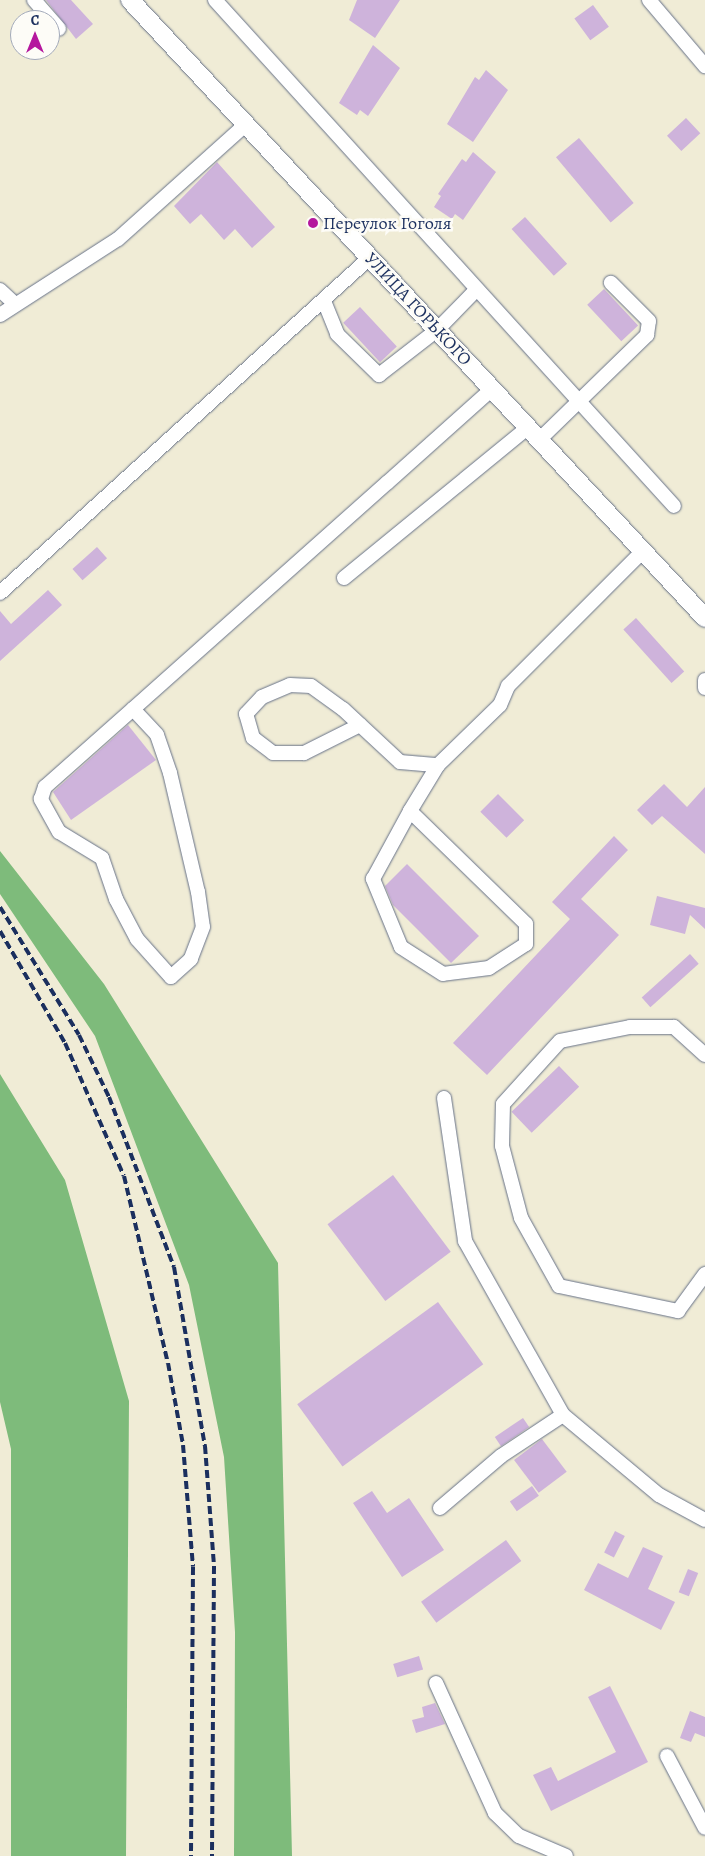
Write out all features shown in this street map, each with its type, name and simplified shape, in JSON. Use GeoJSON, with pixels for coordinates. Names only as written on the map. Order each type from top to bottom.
{"type":"FeatureCollection","features":[{"type":"Feature","properties":{"kind":"main road","name":"УЛИЦА ГОРЬКОГО"},"geometry":{"type":"LineString","coordinates":[[130,0],[705,618]]}},
{"type":"Feature","properties":{"kind":"street"},"geometry":{"type":"LineString","coordinates":[[34,0],[43,10]]}},
{"type":"Feature","properties":{"kind":"street"},"geometry":{"type":"LineString","coordinates":[[215,0],[674,506]]}},
{"type":"Feature","properties":{"kind":"street"},"geometry":{"type":"LineString","coordinates":[[649,0],[705,66]]}},
{"type":"Feature","properties":{"kind":"street"},"geometry":{"type":"LineString","coordinates":[[0,314],[118,239],[246,124]]}},
{"type":"Feature","properties":{"kind":"street"},"geometry":{"type":"LineString","coordinates":[[0,593],[324,301],[370,257]]}},
{"type":"Feature","properties":{"kind":"street"},"geometry":{"type":"LineString","coordinates":[[344,578],[579,401],[647,335],[649,320],[611,283]]}},
{"type":"Feature","properties":{"kind":"street"},"geometry":{"type":"LineString","coordinates":[[324,301],[337,334],[379,375],[437,330],[477,289]]}},
{"type":"Feature","properties":{"kind":"street"},"geometry":{"type":"LineString","coordinates":[[0,290],[15,304]]}},
{"type":"Feature","properties":{"kind":"street"},"geometry":{"type":"LineString","coordinates":[[133,709],[157,735],[170,773],[198,892],[203,927],[191,959],[171,977],[137,939],[116,898],[102,858],[59,832],[41,799],[45,787],[492,389]]}},
{"type":"Feature","properties":{"kind":"street"},"geometry":{"type":"LineString","coordinates":[[410,811],[526,924],[526,944],[489,968],[443,974],[401,947],[373,879],[410,811],[438,765],[500,705],[508,686],[643,552]]}},
{"type":"Feature","properties":{"kind":"street"},"geometry":{"type":"LineString","coordinates":[[705,680],[705,688]]}},
{"type":"Feature","properties":{"kind":"street"},"geometry":{"type":"LineString","coordinates":[[360,725],[304,753],[273,753],[252,738],[246,714],[262,697],[290,685],[310,686],[360,725],[400,762],[438,765]]}},
{"type":"Feature","properties":{"kind":"street"},"geometry":{"type":"LineString","coordinates":[[705,1056],[674,1027],[630,1026],[560,1041],[503,1104],[502,1146],[521,1218],[559,1286],[678,1311],[705,1274]]}},
{"type":"Feature","properties":{"kind":"street"},"geometry":{"type":"LineString","coordinates":[[444,1098],[465,1241],[563,1415],[658,1495],[705,1520]]}},
{"type":"Feature","properties":{"kind":"street"},"geometry":{"type":"LineString","coordinates":[[440,1508],[501,1456],[563,1415]]}},
{"type":"Feature","properties":{"kind":"street"},"geometry":{"type":"LineString","coordinates":[[436,1682],[495,1812],[519,1836],[566,1856]]}},
{"type":"Feature","properties":{"kind":"street"},"geometry":{"type":"LineString","coordinates":[[667,1756],[705,1828]]}},
{"type":"Feature","properties":{"kind":"green space"},"geometry":{"type":"Polygon","coordinates":[[[0,851],[104,984],[278,1263],[292,1856],[234,1856],[235,1632],[224,1457],[189,1285],[95,1036],[0,894],[0,851]]]}},
{"type":"Feature","properties":{"kind":"green space"},"geometry":{"type":"Polygon","coordinates":[[[0,1074],[65,1180],[129,1401],[126,1856],[11,1856],[11,1449],[0,1402],[0,1074]]]}},
{"type":"Feature","properties":{"kind":"building"},"geometry":{"type":"Polygon","coordinates":[[[46,0],[71,0],[93,24],[76,39],[60,18],[60,10],[54,10],[46,0]]]}},
{"type":"Feature","properties":{"kind":"building"},"geometry":{"type":"Polygon","coordinates":[[[357,0],[400,0],[375,38],[349,20],[357,0]]]}},
{"type":"Feature","properties":{"kind":"building"},"geometry":{"type":"Polygon","coordinates":[[[593,5],[609,27],[590,40],[574,19],[593,5]]]}},
{"type":"Feature","properties":{"kind":"building"},"geometry":{"type":"Polygon","coordinates":[[[373,45],[400,68],[368,116],[360,110],[357,115],[339,103],[373,45]]]}},
{"type":"Feature","properties":{"kind":"building"},"geometry":{"type":"Polygon","coordinates":[[[486,70],[508,90],[473,142],[447,124],[475,77],[479,80],[486,70]]]}},
{"type":"Feature","properties":{"kind":"building"},"geometry":{"type":"Polygon","coordinates":[[[686,118],[700,133],[681,151],[667,136],[686,118]]]}},
{"type":"Feature","properties":{"kind":"building"},"geometry":{"type":"Polygon","coordinates":[[[579,138],[634,203],[611,222],[556,157],[579,138]]]}},
{"type":"Feature","properties":{"kind":"building"},"geometry":{"type":"Polygon","coordinates":[[[473,152],[496,172],[463,220],[455,214],[452,219],[434,207],[441,196],[438,194],[462,159],[466,162],[473,152]]]}},
{"type":"Feature","properties":{"kind":"building"},"geometry":{"type":"Polygon","coordinates":[[[217,162],[275,227],[252,248],[235,229],[224,240],[201,214],[190,224],[174,206],[217,162]]]}},
{"type":"Feature","properties":{"kind":"building"},"geometry":{"type":"Polygon","coordinates":[[[525,217],[567,264],[554,276],[512,229],[525,217]]]}},
{"type":"Feature","properties":{"kind":"building"},"geometry":{"type":"Polygon","coordinates":[[[604,289],[638,326],[621,341],[587,305],[604,289]]]}},
{"type":"Feature","properties":{"kind":"building"},"geometry":{"type":"Polygon","coordinates":[[[360,307],[397,346],[380,362],[343,323],[360,307]]]}},
{"type":"Feature","properties":{"kind":"building"},"geometry":{"type":"Polygon","coordinates":[[[97,547],[107,558],[83,580],[72,569],[97,547]]]}},
{"type":"Feature","properties":{"kind":"building"},"geometry":{"type":"Polygon","coordinates":[[[48,590],[62,605],[0,661],[0,611],[11,624],[48,590]]]}},
{"type":"Feature","properties":{"kind":"building"},"geometry":{"type":"Polygon","coordinates":[[[636,618],[684,672],[672,683],[623,629],[636,618]]]}},
{"type":"Feature","properties":{"kind":"building"},"geometry":{"type":"Polygon","coordinates":[[[128,725],[156,760],[71,820],[53,792],[128,725]]]}},
{"type":"Feature","properties":{"kind":"building"},"geometry":{"type":"Polygon","coordinates":[[[664,784],[687,807],[705,787],[705,854],[662,816],[652,825],[637,810],[664,784]]]}},
{"type":"Feature","properties":{"kind":"building"},"geometry":{"type":"Polygon","coordinates":[[[498,794],[524,820],[506,838],[480,812],[498,794]]]}},
{"type":"Feature","properties":{"kind":"building"},"geometry":{"type":"Polygon","coordinates":[[[614,836],[628,850],[581,899],[619,935],[487,1075],[453,1043],[570,919],[552,902],[614,836]]]}},
{"type":"Feature","properties":{"kind":"building"},"geometry":{"type":"Polygon","coordinates":[[[407,864],[479,936],[451,963],[393,905],[385,886],[407,864]]]}},
{"type":"Feature","properties":{"kind":"building"},"geometry":{"type":"Polygon","coordinates":[[[657,896],[705,908],[705,929],[690,915],[685,934],[650,925],[657,896]]]}},
{"type":"Feature","properties":{"kind":"building"},"geometry":{"type":"Polygon","coordinates":[[[690,954],[699,964],[650,1007],[642,997],[690,954]]]}},
{"type":"Feature","properties":{"kind":"building"},"geometry":{"type":"Polygon","coordinates":[[[559,1066],[579,1087],[532,1133],[512,1112],[559,1066]]]}},
{"type":"Feature","properties":{"kind":"building"},"geometry":{"type":"Polygon","coordinates":[[[393,1175],[451,1252],[385,1301],[328,1224],[393,1175]]]}},
{"type":"Feature","properties":{"kind":"building"},"geometry":{"type":"Polygon","coordinates":[[[438,1302],[483,1364],[342,1467],[297,1404],[438,1302]]]}},
{"type":"Feature","properties":{"kind":"building"},"geometry":{"type":"Polygon","coordinates":[[[523,1418],[529,1427],[501,1446],[495,1437],[523,1418]]]}},
{"type":"Feature","properties":{"kind":"building"},"geometry":{"type":"Polygon","coordinates":[[[542,1439],[567,1472],[539,1493],[514,1460],[542,1439]]]}},
{"type":"Feature","properties":{"kind":"building"},"geometry":{"type":"Polygon","coordinates":[[[532,1486],[539,1496],[517,1511],[510,1501],[532,1486]]]}},
{"type":"Feature","properties":{"kind":"building"},"geometry":{"type":"Polygon","coordinates":[[[372,1491],[387,1513],[409,1498],[444,1550],[402,1577],[353,1503],[372,1491]]]}},
{"type":"Feature","properties":{"kind":"building"},"geometry":{"type":"Polygon","coordinates":[[[615,1531],[625,1536],[614,1557],[604,1552],[615,1531]]]}},
{"type":"Feature","properties":{"kind":"building"},"geometry":{"type":"Polygon","coordinates":[[[506,1540],[521,1561],[436,1623],[421,1602],[506,1540]]]}},
{"type":"Feature","properties":{"kind":"building"},"geometry":{"type":"Polygon","coordinates":[[[643,1547],[663,1556],[648,1589],[675,1602],[661,1630],[584,1590],[598,1563],[628,1578],[643,1547]]]}},
{"type":"Feature","properties":{"kind":"building"},"geometry":{"type":"Polygon","coordinates":[[[688,1569],[698,1573],[689,1596],[679,1592],[688,1569]]]}},
{"type":"Feature","properties":{"kind":"building"},"geometry":{"type":"Polygon","coordinates":[[[419,1656],[423,1669],[397,1677],[393,1664],[419,1656]]]}},
{"type":"Feature","properties":{"kind":"building"},"geometry":{"type":"Polygon","coordinates":[[[610,1686],[648,1762],[551,1811],[533,1775],[551,1767],[558,1781],[616,1752],[588,1697],[610,1686]]]}},
{"type":"Feature","properties":{"kind":"building"},"geometry":{"type":"Polygon","coordinates":[[[435,1703],[445,1724],[416,1733],[412,1720],[424,1717],[422,1707],[435,1703]]]}},
{"type":"Feature","properties":{"kind":"building"},"geometry":{"type":"Polygon","coordinates":[[[690,1711],[705,1717],[705,1737],[695,1733],[691,1742],[680,1738],[690,1711]]]}},
{"type":"Feature","properties":{"kind":"railway"},"geometry":{"type":"LineString","coordinates":[[0,907],[79,1035],[109,1097],[174,1267],[205,1446],[214,1566],[212,1856]]}},
{"type":"Feature","properties":{"kind":"railway"},"geometry":{"type":"LineString","coordinates":[[0,931],[65,1043],[124,1176],[168,1363],[183,1445],[193,1567],[191,1856]]}},
{"type":"Feature","properties":{"kind":"place","name":"Переулок Гоголя"},"geometry":{"type":"Point","coordinates":[313,223]}}]}
